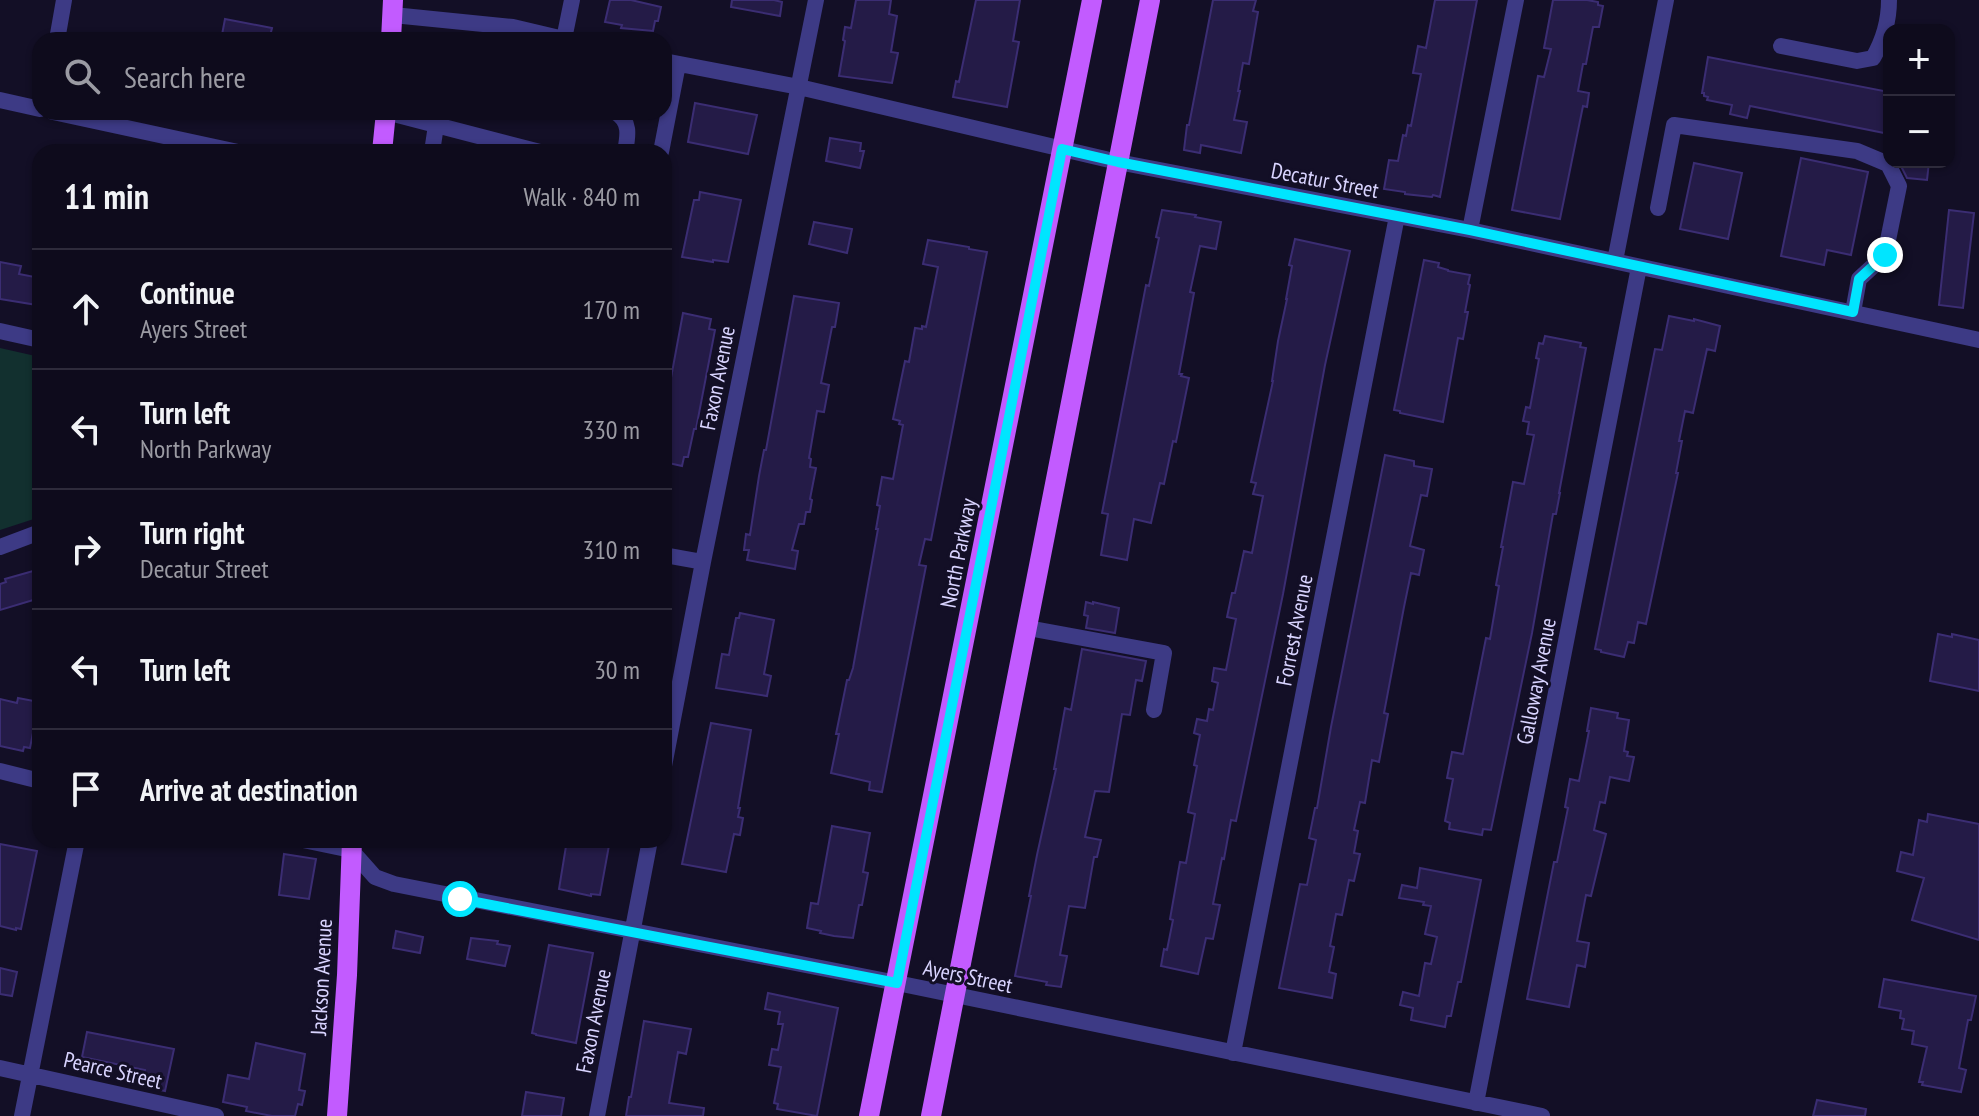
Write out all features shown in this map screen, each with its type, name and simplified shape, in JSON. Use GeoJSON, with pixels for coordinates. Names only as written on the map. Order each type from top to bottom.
{"type":"FeatureCollection","features":[{"type":"Feature","properties":{"kind":"main road","name":"North Parkway"},"geometry":{"type":"LineString","coordinates":[[869,1116],[1092,0]]}},
{"type":"Feature","properties":{"kind":"main road"},"geometry":{"type":"LineString","coordinates":[[931,1116],[1150,0]]}},
{"type":"Feature","properties":{"kind":"main road"},"geometry":{"type":"LineString","coordinates":[[391,32],[393,7]]}},
{"type":"Feature","properties":{"kind":"main road"},"geometry":{"type":"LineString","coordinates":[[383,144],[385,120]]}},
{"type":"Feature","properties":{"kind":"main road","name":"Jackson Avenue"},"geometry":{"type":"LineString","coordinates":[[337,1116],[352,848]]}},
{"type":"Feature","properties":{"kind":"street"},"geometry":{"type":"LineString","coordinates":[[58,32],[64,0]]}},
{"type":"Feature","properties":{"kind":"street"},"geometry":{"type":"LineString","coordinates":[[565,32],[572,0]]}},
{"type":"Feature","properties":{"kind":"street","name":"Faxon Avenue"},"geometry":{"type":"LineString","coordinates":[[672,724],[816,0]]}},
{"type":"Feature","properties":{"kind":"street"},"geometry":{"type":"LineString","coordinates":[[1470,230],[1516,0]]}},
{"type":"Feature","properties":{"kind":"street"},"geometry":{"type":"LineString","coordinates":[[1615,261],[1666,0]]}},
{"type":"Feature","properties":{"kind":"street"},"geometry":{"type":"LineString","coordinates":[[1781,46],[1857,61],[1873,58],[1883,41],[1889,0]]}},
{"type":"Feature","properties":{"kind":"street"},"geometry":{"type":"LineString","coordinates":[[393,7],[534,32]]}},
{"type":"Feature","properties":{"kind":"street","name":"Decatur Street"},"geometry":{"type":"LineString","coordinates":[[672,62],[799,87],[1118,162],[1470,230],[1979,340]]}},
{"type":"Feature","properties":{"kind":"street"},"geometry":{"type":"LineString","coordinates":[[0,100],[32,107]]}},
{"type":"Feature","properties":{"kind":"street"},"geometry":{"type":"LineString","coordinates":[[90,120],[201,144]]}},
{"type":"Feature","properties":{"kind":"street"},"geometry":{"type":"LineString","coordinates":[[433,144],[437,120]]}},
{"type":"Feature","properties":{"kind":"street"},"geometry":{"type":"LineString","coordinates":[[443,120],[516,144]]}},
{"type":"Feature","properties":{"kind":"street"},"geometry":{"type":"LineString","coordinates":[[624,120],[626,144]]}},
{"type":"Feature","properties":{"kind":"street"},"geometry":{"type":"LineString","coordinates":[[662,144],[665,120]]}},
{"type":"Feature","properties":{"kind":"street"},"geometry":{"type":"LineString","coordinates":[[1658,208],[1674,125],[1857,151],[1888,164],[1899,186],[1885,255],[1859,279],[1853,312]]}},
{"type":"Feature","properties":{"kind":"street","name":"Forrest Avenue"},"geometry":{"type":"LineString","coordinates":[[1233,1053],[1397,216]]}},
{"type":"Feature","properties":{"kind":"street","name":"Galloway Avenue"},"geometry":{"type":"LineString","coordinates":[[1476,1103],[1639,267]]}},
{"type":"Feature","properties":{"kind":"street"},"geometry":{"type":"LineString","coordinates":[[0,331],[32,338]]}},
{"type":"Feature","properties":{"kind":"street"},"geometry":{"type":"LineString","coordinates":[[0,547],[32,535]]}},
{"type":"Feature","properties":{"kind":"street"},"geometry":{"type":"LineString","coordinates":[[672,556],[703,562]]}},
{"type":"Feature","properties":{"kind":"street"},"geometry":{"type":"LineString","coordinates":[[1028,628],[1164,653],[1154,710]]}},
{"type":"Feature","properties":{"kind":"street"},"geometry":{"type":"LineString","coordinates":[[0,771],[32,779]]}},
{"type":"Feature","properties":{"kind":"street"},"geometry":{"type":"LineString","coordinates":[[22,1116],[75,848]]}},
{"type":"Feature","properties":{"kind":"street","name":"Ayers Street"},"geometry":{"type":"LineString","coordinates":[[354,848],[375,877],[394,884],[897,983],[1542,1116]]}},
{"type":"Feature","properties":{"kind":"street","name":"Faxon Avenue"},"geometry":{"type":"LineString","coordinates":[[597,1116],[649,848]]}},
{"type":"Feature","properties":{"kind":"street","name":"Pearce Street"},"geometry":{"type":"LineString","coordinates":[[0,1068],[216,1116]]}},
{"type":"Feature","properties":{"kind":"green space"},"geometry":{"type":"Polygon","coordinates":[[[0,348],[32,355],[32,520],[0,530],[0,348]]]}},
{"type":"Feature","properties":{"kind":"building"},"geometry":{"type":"Polygon","coordinates":[[[610,0],[631,0],[661,7],[653,31],[621,28],[622,25],[605,22],[610,0]]]}},
{"type":"Feature","properties":{"kind":"building"},"geometry":{"type":"Polygon","coordinates":[[[732,0],[782,2],[780,16],[731,7],[732,0]]]}},
{"type":"Feature","properties":{"kind":"building"},"geometry":{"type":"Polygon","coordinates":[[[856,0],[891,0],[889,14],[897,16],[891,52],[898,53],[892,83],[839,76],[845,27],[851,28],[856,0]]]}},
{"type":"Feature","properties":{"kind":"building"},"geometry":{"type":"Polygon","coordinates":[[[976,0],[1020,0],[1013,41],[1019,42],[1007,107],[953,97],[976,0]]]}},
{"type":"Feature","properties":{"kind":"building"},"geometry":{"type":"Polygon","coordinates":[[[1213,0],[1256,0],[1253,11],[1258,12],[1249,64],[1243,63],[1234,120],[1247,122],[1241,153],[1201,145],[1200,153],[1184,150],[1213,0]]]}},
{"type":"Feature","properties":{"kind":"building"},"geometry":{"type":"Polygon","coordinates":[[[1435,0],[1477,0],[1440,197],[1384,189],[1389,160],[1398,161],[1403,135],[1406,136],[1408,125],[1411,126],[1421,74],[1413,73],[1418,46],[1426,48],[1435,0]]]}},
{"type":"Feature","properties":{"kind":"building"},"geometry":{"type":"Polygon","coordinates":[[[1553,0],[1587,0],[1603,6],[1599,27],[1593,27],[1586,64],[1583,64],[1578,91],[1589,93],[1587,107],[1583,106],[1560,219],[1512,210],[1538,76],[1544,77],[1551,49],[1544,48],[1553,0]]]}},
{"type":"Feature","properties":{"kind":"building"},"geometry":{"type":"Polygon","coordinates":[[[225,19],[272,28],[271,32],[223,32],[225,19]]]}},
{"type":"Feature","properties":{"kind":"building"},"geometry":{"type":"Polygon","coordinates":[[[1708,57],[1883,91],[1883,133],[1750,106],[1747,118],[1730,114],[1732,105],[1707,100],[1708,97],[1702,93],[1708,57]]]}},
{"type":"Feature","properties":{"kind":"building"},"geometry":{"type":"Polygon","coordinates":[[[695,103],[757,115],[748,154],[688,142],[695,103]]]}},
{"type":"Feature","properties":{"kind":"building"},"geometry":{"type":"Polygon","coordinates":[[[830,138],[861,143],[860,151],[864,151],[860,168],[826,161],[830,138]]]}},
{"type":"Feature","properties":{"kind":"building"},"geometry":{"type":"Polygon","coordinates":[[[1801,158],[1868,172],[1851,255],[1827,250],[1824,265],[1781,256],[1801,158]]]}},
{"type":"Feature","properties":{"kind":"building"},"geometry":{"type":"Polygon","coordinates":[[[1694,163],[1742,173],[1728,239],[1680,229],[1694,163]]]}},
{"type":"Feature","properties":{"kind":"building"},"geometry":{"type":"Polygon","coordinates":[[[1902,168],[1928,168],[1927,180],[1907,178],[1902,168]]]}},
{"type":"Feature","properties":{"kind":"building"},"geometry":{"type":"Polygon","coordinates":[[[700,192],[741,200],[728,262],[682,257],[694,200],[699,200],[700,192]]]}},
{"type":"Feature","properties":{"kind":"building"},"geometry":{"type":"Polygon","coordinates":[[[1162,210],[1221,222],[1216,249],[1200,246],[1190,292],[1194,293],[1179,374],[1189,378],[1176,442],[1173,441],[1164,484],[1160,483],[1151,523],[1134,519],[1127,560],[1101,555],[1108,514],[1102,513],[1146,285],[1149,286],[1159,238],[1156,237],[1162,210]]]}},
{"type":"Feature","properties":{"kind":"building"},"geometry":{"type":"Polygon","coordinates":[[[1949,210],[1974,213],[1963,308],[1939,305],[1949,210]]]}},
{"type":"Feature","properties":{"kind":"building"},"geometry":{"type":"Polygon","coordinates":[[[814,222],[852,229],[847,253],[809,244],[814,222]]]}},
{"type":"Feature","properties":{"kind":"building"},"geometry":{"type":"Polygon","coordinates":[[[1295,239],[1350,251],[1236,821],[1231,820],[1222,858],[1213,904],[1220,905],[1213,939],[1206,938],[1198,974],[1161,966],[1173,920],[1170,919],[1180,862],[1186,863],[1195,814],[1188,812],[1200,735],[1194,733],[1197,719],[1207,721],[1209,709],[1213,710],[1218,683],[1212,681],[1214,668],[1226,670],[1236,619],[1227,617],[1232,593],[1235,593],[1244,551],[1252,553],[1263,496],[1253,494],[1256,483],[1251,482],[1273,381],[1295,239]]]}},
{"type":"Feature","properties":{"kind":"building"},"geometry":{"type":"Polygon","coordinates":[[[928,240],[987,252],[931,540],[925,539],[919,565],[926,566],[882,792],[869,790],[870,782],[831,773],[839,734],[836,734],[847,680],[853,668],[878,529],[880,506],[877,505],[882,477],[893,479],[903,425],[893,419],[905,361],[909,362],[915,328],[926,327],[938,267],[923,264],[928,240]]]}},
{"type":"Feature","properties":{"kind":"building"},"geometry":{"type":"Polygon","coordinates":[[[1424,260],[1439,263],[1438,267],[1448,271],[1470,275],[1465,312],[1468,312],[1463,339],[1458,338],[1443,422],[1394,410],[1424,260]]]}},
{"type":"Feature","properties":{"kind":"building"},"geometry":{"type":"Polygon","coordinates":[[[0,262],[21,266],[19,274],[32,276],[32,304],[0,299],[0,262]]]}},
{"type":"Feature","properties":{"kind":"building"},"geometry":{"type":"Polygon","coordinates":[[[794,296],[839,303],[821,383],[829,385],[824,412],[817,411],[809,458],[810,467],[816,468],[810,512],[806,512],[804,524],[799,524],[792,550],[798,551],[795,569],[747,560],[749,550],[744,550],[746,534],[750,535],[794,296]]]}},
{"type":"Feature","properties":{"kind":"building"},"geometry":{"type":"Polygon","coordinates":[[[683,313],[711,319],[709,329],[715,330],[696,429],[688,457],[684,457],[682,466],[672,464],[672,372],[683,313]]]}},
{"type":"Feature","properties":{"kind":"building"},"geometry":{"type":"Polygon","coordinates":[[[1669,316],[1720,326],[1715,351],[1707,349],[1693,413],[1685,411],[1679,441],[1682,441],[1678,473],[1646,624],[1638,622],[1634,643],[1628,642],[1624,657],[1595,649],[1655,349],[1662,350],[1669,316]]]}},
{"type":"Feature","properties":{"kind":"building"},"geometry":{"type":"Polygon","coordinates":[[[1545,336],[1581,343],[1580,347],[1586,348],[1556,514],[1553,514],[1491,830],[1483,829],[1482,835],[1449,829],[1450,823],[1445,821],[1453,779],[1447,778],[1452,752],[1463,754],[1486,638],[1490,639],[1499,586],[1496,585],[1501,547],[1513,482],[1524,484],[1534,435],[1527,434],[1529,422],[1523,421],[1526,407],[1530,408],[1539,343],[1543,344],[1545,336]]]}},
{"type":"Feature","properties":{"kind":"building"},"geometry":{"type":"Polygon","coordinates":[[[1385,455],[1414,461],[1414,466],[1432,469],[1427,496],[1421,495],[1410,546],[1424,550],[1419,575],[1411,573],[1384,713],[1388,714],[1379,762],[1372,760],[1365,803],[1360,802],[1354,830],[1358,831],[1354,853],[1360,854],[1354,881],[1349,880],[1342,915],[1336,914],[1330,946],[1334,947],[1329,972],[1336,974],[1332,998],[1279,988],[1300,884],[1307,885],[1316,840],[1309,838],[1385,455]]]}},
{"type":"Feature","properties":{"kind":"building"},"geometry":{"type":"Polygon","coordinates":[[[32,571],[32,600],[0,610],[0,584],[6,582],[5,579],[32,571]]]}},
{"type":"Feature","properties":{"kind":"building"},"geometry":{"type":"Polygon","coordinates":[[[1086,602],[1119,608],[1115,633],[1086,628],[1086,602]]]}},
{"type":"Feature","properties":{"kind":"building"},"geometry":{"type":"Polygon","coordinates":[[[740,613],[774,620],[764,674],[771,676],[767,696],[716,688],[722,654],[729,655],[736,618],[740,613]]]}},
{"type":"Feature","properties":{"kind":"building"},"geometry":{"type":"Polygon","coordinates":[[[1938,634],[1979,640],[1979,691],[1930,681],[1938,634]]]}},
{"type":"Feature","properties":{"kind":"building"},"geometry":{"type":"Polygon","coordinates":[[[1082,649],[1146,661],[1142,681],[1136,680],[1130,715],[1122,714],[1109,792],[1095,791],[1085,837],[1101,840],[1097,857],[1094,857],[1085,908],[1069,906],[1060,955],[1067,956],[1061,987],[1015,976],[1065,708],[1071,710],[1082,649]]]}},
{"type":"Feature","properties":{"kind":"building"},"geometry":{"type":"Polygon","coordinates":[[[18,698],[32,701],[32,738],[30,748],[24,747],[23,751],[0,746],[0,699],[17,703],[18,698]]]}},
{"type":"Feature","properties":{"kind":"building"},"geometry":{"type":"Polygon","coordinates":[[[1591,708],[1618,713],[1617,718],[1629,720],[1624,751],[1628,752],[1627,756],[1634,757],[1629,781],[1610,777],[1605,803],[1600,802],[1594,830],[1606,834],[1591,896],[1586,895],[1577,941],[1589,943],[1585,967],[1577,965],[1569,1007],[1527,999],[1568,808],[1565,807],[1570,779],[1579,781],[1591,708]]]}},
{"type":"Feature","properties":{"kind":"building"},"geometry":{"type":"Polygon","coordinates":[[[711,723],[751,730],[738,808],[738,817],[743,818],[740,835],[734,834],[726,872],[682,864],[711,723]]]}},
{"type":"Feature","properties":{"kind":"building"},"geometry":{"type":"Polygon","coordinates":[[[1928,814],[1979,824],[1979,940],[1912,920],[1924,878],[1897,871],[1901,852],[1913,855],[1919,820],[1927,822],[1928,814]]]}},
{"type":"Feature","properties":{"kind":"building"},"geometry":{"type":"Polygon","coordinates":[[[832,826],[870,833],[863,872],[868,873],[853,938],[807,928],[811,903],[818,904],[832,826]]]}},
{"type":"Feature","properties":{"kind":"building"},"geometry":{"type":"Polygon","coordinates":[[[0,844],[37,851],[21,929],[0,926],[0,844]]]}},
{"type":"Feature","properties":{"kind":"building"},"geometry":{"type":"Polygon","coordinates":[[[566,848],[609,848],[600,895],[559,889],[566,848]]]}},
{"type":"Feature","properties":{"kind":"building"},"geometry":{"type":"Polygon","coordinates":[[[284,854],[316,859],[309,899],[279,895],[284,854]]]}},
{"type":"Feature","properties":{"kind":"building"},"geometry":{"type":"Polygon","coordinates":[[[1420,868],[1481,880],[1461,982],[1458,982],[1451,1016],[1447,1016],[1445,1027],[1411,1020],[1413,1008],[1400,1005],[1403,992],[1419,996],[1425,963],[1431,964],[1437,937],[1425,934],[1431,906],[1399,898],[1402,885],[1417,888],[1420,868]]]}},
{"type":"Feature","properties":{"kind":"building"},"geometry":{"type":"Polygon","coordinates":[[[396,931],[423,937],[420,953],[393,948],[396,931]]]}},
{"type":"Feature","properties":{"kind":"building"},"geometry":{"type":"Polygon","coordinates":[[[471,938],[498,941],[497,944],[510,946],[505,966],[467,959],[471,938]]]}},
{"type":"Feature","properties":{"kind":"building"},"geometry":{"type":"Polygon","coordinates":[[[549,945],[593,953],[576,1043],[532,1033],[549,945]]]}},
{"type":"Feature","properties":{"kind":"building"},"geometry":{"type":"Polygon","coordinates":[[[0,968],[17,972],[12,996],[0,994],[0,968]]]}},
{"type":"Feature","properties":{"kind":"building"},"geometry":{"type":"Polygon","coordinates":[[[1884,979],[1976,996],[1959,1068],[1966,1070],[1961,1092],[1919,1082],[1927,1047],[1912,1044],[1914,1031],[1902,1029],[1904,1019],[1900,1018],[1901,1011],[1879,1007],[1884,979]]]}},
{"type":"Feature","properties":{"kind":"building"},"geometry":{"type":"Polygon","coordinates":[[[768,993],[838,1008],[817,1116],[777,1109],[778,1104],[774,1103],[781,1067],[769,1065],[772,1049],[778,1050],[783,1024],[778,1024],[780,1012],[765,1009],[768,993]]]}},
{"type":"Feature","properties":{"kind":"building"},"geometry":{"type":"Polygon","coordinates":[[[644,1021],[691,1029],[686,1054],[678,1052],[669,1103],[704,1108],[703,1116],[626,1116],[644,1021]]]}},
{"type":"Feature","properties":{"kind":"building"},"geometry":{"type":"Polygon","coordinates":[[[87,1032],[174,1049],[165,1091],[142,1086],[145,1070],[82,1057],[87,1032]]]}},
{"type":"Feature","properties":{"kind":"building"},"geometry":{"type":"Polygon","coordinates":[[[256,1043],[305,1054],[299,1090],[305,1091],[302,1105],[298,1104],[295,1116],[246,1111],[247,1107],[223,1102],[228,1075],[249,1079],[256,1043]]]}},
{"type":"Feature","properties":{"kind":"building"},"geometry":{"type":"Polygon","coordinates":[[[526,1092],[564,1098],[561,1116],[522,1116],[526,1092]]]}},
{"type":"Feature","properties":{"kind":"building"},"geometry":{"type":"Polygon","coordinates":[[[1817,1100],[1866,1109],[1865,1116],[1813,1116],[1817,1100]]]}},
{"type":"Feature","properties":{"kind":"route"},"geometry":{"type":"LineString","coordinates":[[460,899],[897,983],[1062,149],[1470,230],[1853,312],[1859,279],[1885,255]]}}]}
